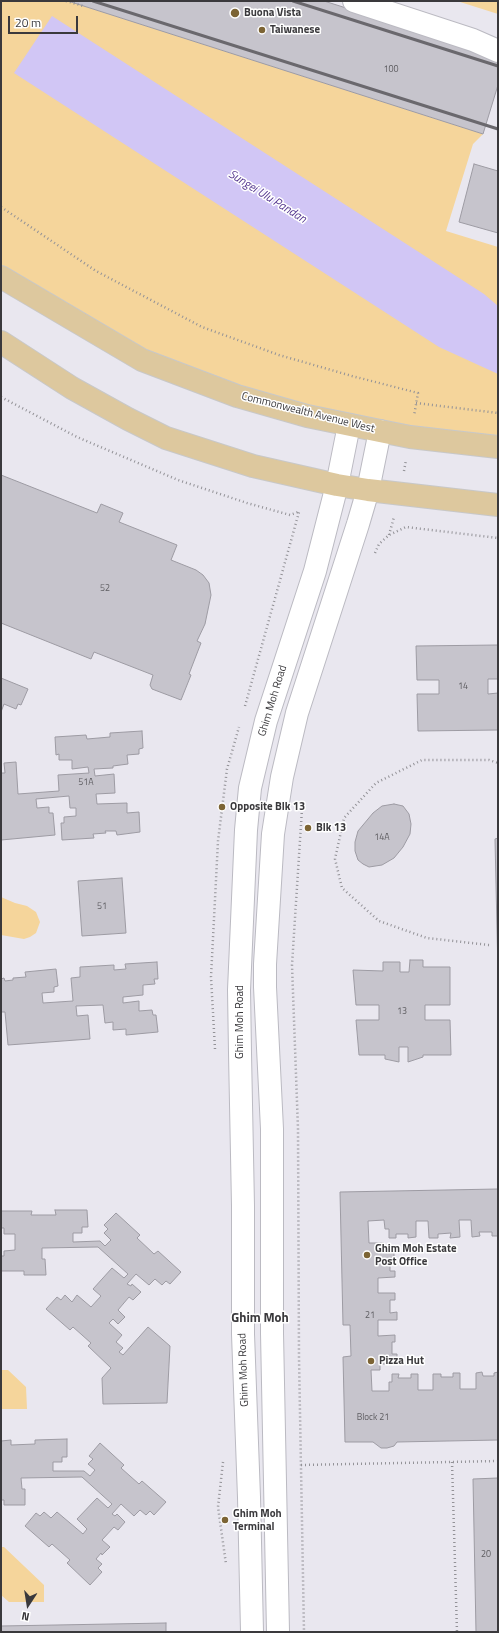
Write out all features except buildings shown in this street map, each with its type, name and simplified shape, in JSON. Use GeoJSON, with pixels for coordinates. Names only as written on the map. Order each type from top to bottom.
{"type":"FeatureCollection","features":[{"type":"Feature","properties":{"kind":"main road","name":"Commonwealth Avenue West"},"geometry":{"type":"LineString","coordinates":[[1,277],[142,360],[236,396],[307,416],[380,432],[498,447]]}},
{"type":"Feature","properties":{"kind":"main road"},"geometry":{"type":"LineString","coordinates":[[1,342],[72,388],[166,438],[253,466],[337,485],[498,505]]}},
{"type":"Feature","properties":{"kind":"street"},"geometry":{"type":"LineString","coordinates":[[354,1],[473,40],[498,51]]}},
{"type":"Feature","properties":{"kind":"street","name":"Ghim Moh Road"},"geometry":{"type":"LineString","coordinates":[[252,1632],[243,1334],[240,1053],[240,990],[246,830],[250,788],[266,721],[306,602],[337,485],[349,425]]}},
{"type":"Feature","properties":{"kind":"street"},"geometry":{"type":"LineString","coordinates":[[278,1632],[272,1326],[272,1129],[265,987],[265,964],[273,834],[282,777],[297,713],[368,490],[380,432]]}},
{"type":"Feature","properties":{"kind":"path"},"geometry":{"type":"LineString","coordinates":[[66,1],[83,6]]}},
{"type":"Feature","properties":{"kind":"path"},"geometry":{"type":"LineString","coordinates":[[1,207],[96,271],[202,327],[279,355],[418,393],[413,421]]}},
{"type":"Feature","properties":{"kind":"path"},"geometry":{"type":"LineString","coordinates":[[1,397],[77,437],[178,480],[247,503],[290,515],[299,512]]}},
{"type":"Feature","properties":{"kind":"path"},"geometry":{"type":"LineString","coordinates":[[416,403],[498,413]]}},
{"type":"Feature","properties":{"kind":"path"},"geometry":{"type":"LineString","coordinates":[[373,556],[379,544],[389,535],[406,527],[498,538]]}},
{"type":"Feature","properties":{"kind":"path"},"geometry":{"type":"LineString","coordinates":[[489,945],[427,938],[379,922],[342,888],[335,859],[344,818],[376,783],[422,760],[489,760],[498,763]]}},
{"type":"Feature","properties":{"kind":"path"},"geometry":{"type":"LineString","coordinates":[[302,808],[292,965],[298,1129],[299,1352],[304,1632]]}},
{"type":"Feature","properties":{"kind":"path"},"geometry":{"type":"LineString","coordinates":[[301,1465],[498,1461]]}},
{"type":"Feature","properties":{"kind":"path"},"geometry":{"type":"LineString","coordinates":[[452,1462],[457,1632]]}},
{"type":"Feature","properties":{"kind":"shaded area"},"geometry":{"type":"Polygon","coordinates":[[[1,1],[68,1],[483,134],[473,144],[446,231],[498,247],[498,447],[237,396],[1,277],[1,1]]]}},
{"type":"Feature","properties":{"kind":"shaded area"},"geometry":{"type":"Polygon","coordinates":[[[457,1],[498,1],[498,14],[457,1]]]}},
{"type":"Feature","properties":{"kind":"shaded area"},"geometry":{"type":"Polygon","coordinates":[[[1,897],[27,906],[36,912],[40,922],[36,933],[24,939],[1,935],[1,897]]]}},
{"type":"Feature","properties":{"kind":"shaded area"},"geometry":{"type":"Polygon","coordinates":[[[1,1370],[8,1370],[26,1387],[27,1409],[1,1409],[1,1370]]]}},
{"type":"Feature","properties":{"kind":"shaded area"},"geometry":{"type":"Polygon","coordinates":[[[1,1547],[4,1547],[44,1585],[44,1602],[9,1602],[1,1595],[1,1547]]]}},
{"type":"Feature","properties":{"kind":"water","name":"Sungei Ulu Pandan"},"geometry":{"type":"Polygon","coordinates":[[[52,16],[484,294],[498,306],[498,374],[439,347],[14,73],[52,16]]]}},
{"type":"Feature","properties":{"kind":"railway"},"geometry":{"type":"LineString","coordinates":[[93,1],[498,129]]}},
{"type":"Feature","properties":{"kind":"railway"},"geometry":{"type":"LineString","coordinates":[[293,1],[498,66]]}},
{"type":"Feature","properties":{"kind":"place","name":"Buona Vista"},"geometry":{"type":"Point","coordinates":[235,13]}},
{"type":"Feature","properties":{"kind":"place","name":"Taiwanese"},"geometry":{"type":"Point","coordinates":[262,30]}},
{"type":"Feature","properties":{"kind":"place","name":"Opposite Blk 13"},"geometry":{"type":"Point","coordinates":[222,807]}},
{"type":"Feature","properties":{"kind":"place","name":"Blk 13"},"geometry":{"type":"Point","coordinates":[308,828]}},
{"type":"Feature","properties":{"kind":"place","name":"Ghim Moh Estate Post Office"},"geometry":{"type":"Point","coordinates":[367,1255]}},
{"type":"Feature","properties":{"kind":"place","name":"Pizza Hut"},"geometry":{"type":"Point","coordinates":[371,1361]}},
{"type":"Feature","properties":{"kind":"place","name":"Ghim Moh Terminal"},"geometry":{"type":"Point","coordinates":[225,1520]}},
{"type":"Feature","properties":{"kind":"district","name":"Ghim Moh"},"geometry":{"type":"Point","coordinates":[260,1319]}}]}
